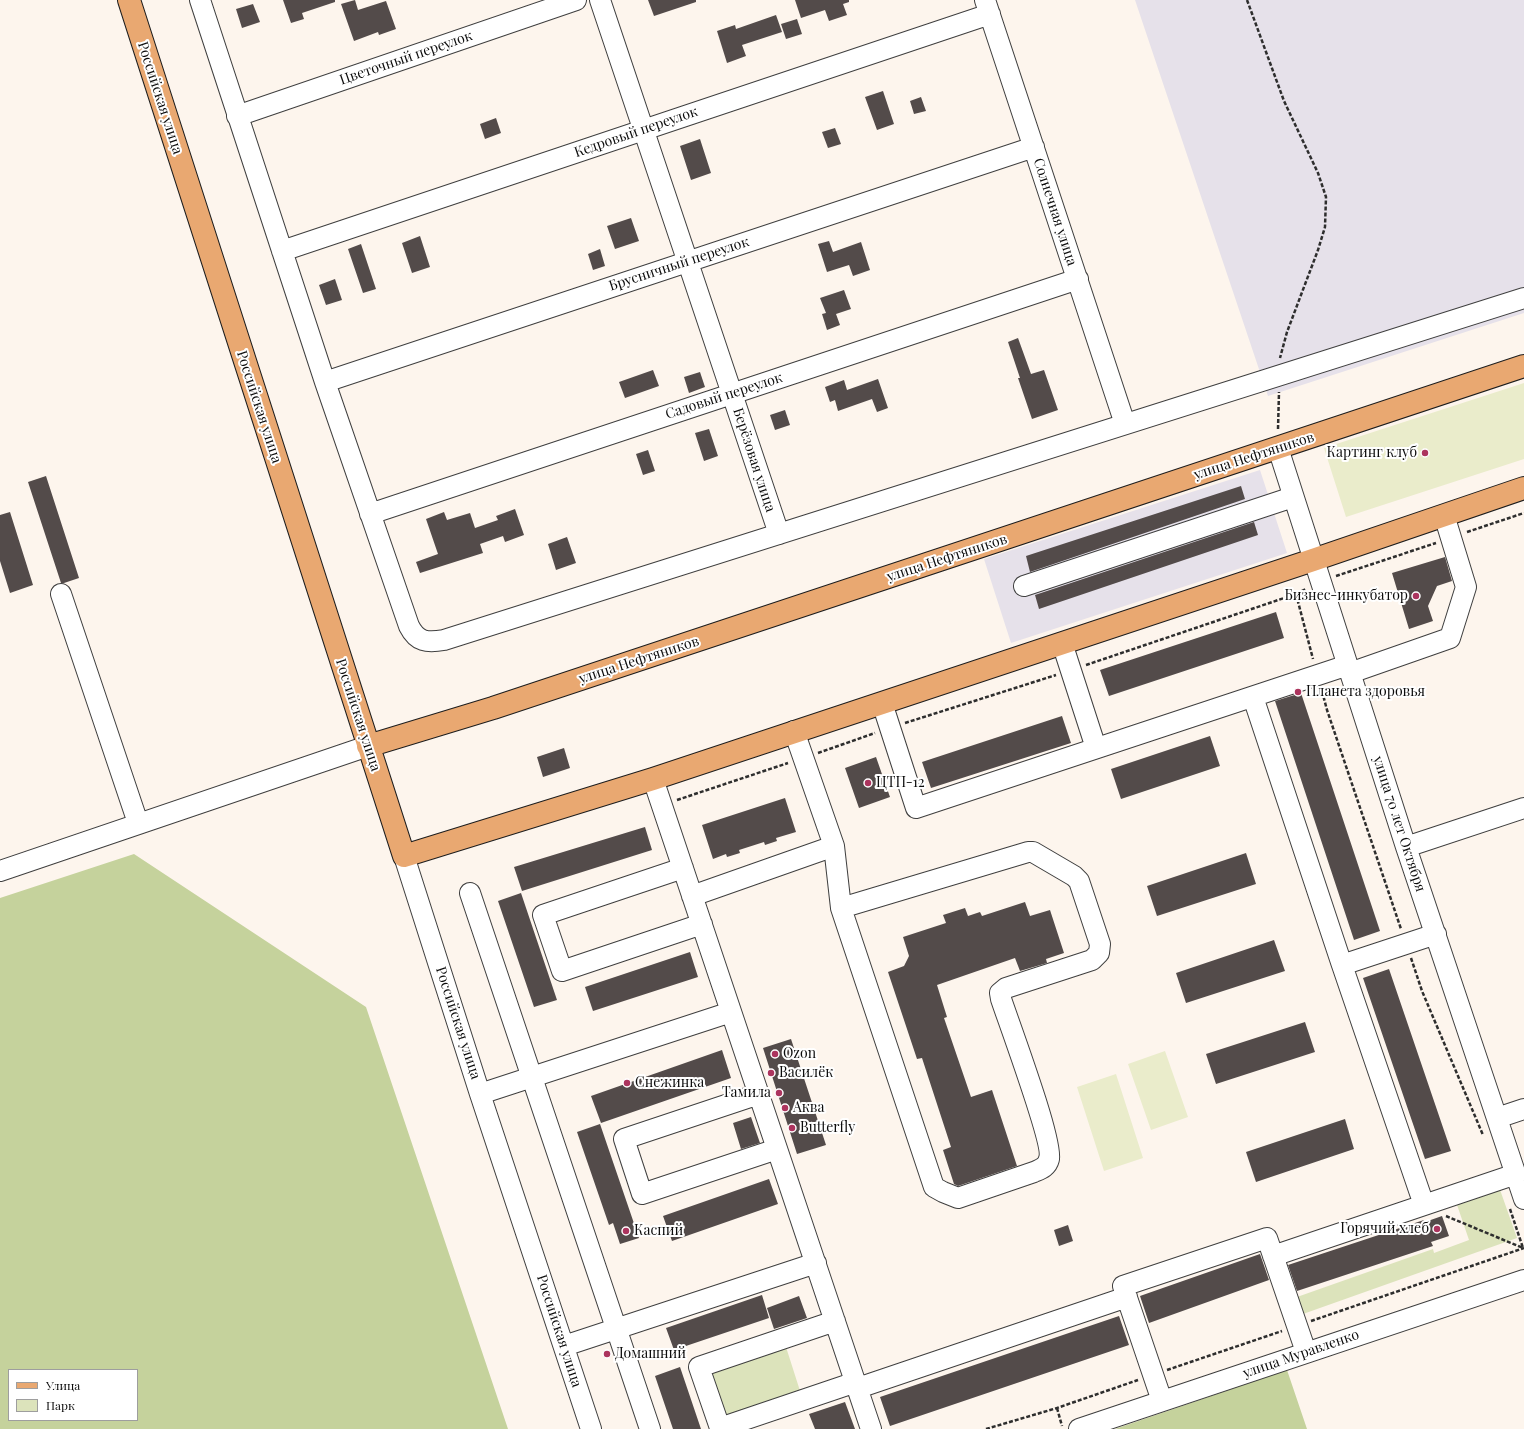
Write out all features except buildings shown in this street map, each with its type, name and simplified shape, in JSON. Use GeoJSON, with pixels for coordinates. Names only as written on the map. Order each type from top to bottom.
{"type":"FeatureCollection","features":[{"type":"Feature","properties":{"kind":"main road","name":"Российская улица"},"geometry":{"type":"LineString","coordinates":[[129,0],[404,856]]}},
{"type":"Feature","properties":{"kind":"main road","name":"улица Нефтяников"},"geometry":{"type":"LineString","coordinates":[[368,746],[493,708],[1524,366]]}},
{"type":"Feature","properties":{"kind":"main road"},"geometry":{"type":"LineString","coordinates":[[404,856],[653,779],[1313,560],[1524,488]]}},
{"type":"Feature","properties":{"kind":"street"},"geometry":{"type":"LineString","coordinates":[[200,0],[325,382],[409,626],[414,635],[424,641],[444,640],[1524,298]]}},
{"type":"Feature","properties":{"kind":"street","name":"Цветочный переулок"},"geometry":{"type":"LineString","coordinates":[[237,116],[576,0]]}},
{"type":"Feature","properties":{"kind":"street","name":"Берёзовая улица"},"geometry":{"type":"LineString","coordinates":[[600,0],[779,534]]}},
{"type":"Feature","properties":{"kind":"street","name":"Кедровый переулок"},"geometry":{"type":"LineString","coordinates":[[282,251],[644,130],[988,7]]}},
{"type":"Feature","properties":{"kind":"street","name":"Солнечная улица"},"geometry":{"type":"LineString","coordinates":[[988,7],[1125,424]]}},
{"type":"Feature","properties":{"kind":"street","name":"Брусничный переулок"},"geometry":{"type":"LineString","coordinates":[[325,382],[1034,147]]}},
{"type":"Feature","properties":{"kind":"street","name":"Садовый переулок"},"geometry":{"type":"LineString","coordinates":[[370,514],[1078,279]]}},
{"type":"Feature","properties":{"kind":"street","name":"улица 70 лет Октября"},"geometry":{"type":"LineString","coordinates":[[1278,448],[1406,847],[1516,1174],[1516,1203]]}},
{"type":"Feature","properties":{"kind":"street"},"geometry":{"type":"LineString","coordinates":[[1024,586],[1293,497]]}},
{"type":"Feature","properties":{"kind":"street"},"geometry":{"type":"LineString","coordinates":[[882,703],[916,808],[1318,675],[1349,669],[1450,638],[1466,587],[1444,515]]}},
{"type":"Feature","properties":{"kind":"street"},"geometry":{"type":"LineString","coordinates":[[60,594],[138,823]]}},
{"type":"Feature","properties":{"kind":"street"},"geometry":{"type":"LineString","coordinates":[[1062,643],[1096,748]]}},
{"type":"Feature","properties":{"kind":"street"},"geometry":{"type":"LineString","coordinates":[[1253,697],[1423,1205]]}},
{"type":"Feature","properties":{"kind":"street"},"geometry":{"type":"LineString","coordinates":[[794,731],[834,846],[841,908],[934,1186],[943,1192],[958,1198],[1045,1167],[1050,1158],[1047,1134],[1000,993],[1006,988],[1092,960],[1098,953],[1100,944],[1079,881],[1074,876],[1032,852],[1028,852],[841,908]]}},
{"type":"Feature","properties":{"kind":"street"},"geometry":{"type":"LineString","coordinates":[[0,870],[368,746]]}},
{"type":"Feature","properties":{"kind":"street"},"geometry":{"type":"LineString","coordinates":[[653,779],[871,1429]]}},
{"type":"Feature","properties":{"kind":"street"},"geometry":{"type":"LineString","coordinates":[[1406,847],[1524,808]]}},
{"type":"Feature","properties":{"kind":"street"},"geometry":{"type":"LineString","coordinates":[[692,896],[834,846]]}},
{"type":"Feature","properties":{"kind":"street","name":"Российская улица"},"geometry":{"type":"LineString","coordinates":[[404,856],[480,1094],[591,1429]]}},
{"type":"Feature","properties":{"kind":"street"},"geometry":{"type":"LineString","coordinates":[[683,868],[543,915],[562,971],[702,924]]}},
{"type":"Feature","properties":{"kind":"street"},"geometry":{"type":"LineString","coordinates":[[470,893],[650,1429]]}},
{"type":"Feature","properties":{"kind":"street"},"geometry":{"type":"LineString","coordinates":[[1342,965],[1436,934]]}},
{"type":"Feature","properties":{"kind":"street"},"geometry":{"type":"LineString","coordinates":[[480,1094],[731,1012]]}},
{"type":"Feature","properties":{"kind":"street"},"geometry":{"type":"LineString","coordinates":[[759,1094],[624,1139],[637,1180],[642,1194],[777,1149]]}},
{"type":"Feature","properties":{"kind":"street"},"geometry":{"type":"LineString","coordinates":[[1498,1118],[1524,1109]]}},
{"type":"Feature","properties":{"kind":"street"},"geometry":{"type":"LineString","coordinates":[[1274,1256],[1516,1174]]}},
{"type":"Feature","properties":{"kind":"street"},"geometry":{"type":"LineString","coordinates":[[1162,1401],[1124,1286],[1267,1238],[1306,1352]]}},
{"type":"Feature","properties":{"kind":"street"},"geometry":{"type":"LineString","coordinates":[[564,1346],[816,1263]]}},
{"type":"Feature","properties":{"kind":"street","name":"улица Муравленко"},"geometry":{"type":"LineString","coordinates":[[1079,1429],[1524,1280]]}},
{"type":"Feature","properties":{"kind":"street"},"geometry":{"type":"LineString","coordinates":[[835,1322],[700,1367],[720,1428],[1127,1297]]}},
{"type":"Feature","properties":{"kind":"path"},"geometry":{"type":"LineString","coordinates":[[1247,0],[1284,101],[1318,173],[1326,196],[1325,227],[1318,250],[1287,332],[1279,361]]}},
{"type":"Feature","properties":{"kind":"path"},"geometry":{"type":"LineString","coordinates":[[1278,448],[1279,390]]}},
{"type":"Feature","properties":{"kind":"path"},"geometry":{"type":"LineString","coordinates":[[662,805],[1296,594],[1320,582],[1524,513]]}},
{"type":"Feature","properties":{"kind":"path"},"geometry":{"type":"LineString","coordinates":[[1296,594],[1327,710],[1422,991],[1484,1137]]}},
{"type":"Feature","properties":{"kind":"path"},"geometry":{"type":"LineString","coordinates":[[1516,1203],[1524,1248]]}},
{"type":"Feature","properties":{"kind":"path"},"geometry":{"type":"LineString","coordinates":[[1423,1205],[1524,1248]]}},
{"type":"Feature","properties":{"kind":"path"},"geometry":{"type":"LineString","coordinates":[[986,1429],[1056,1408],[1524,1248]]}},
{"type":"Feature","properties":{"kind":"path"},"geometry":{"type":"LineString","coordinates":[[1056,1408],[1063,1429]]}},
{"type":"Feature","properties":{"kind":"shaded area"},"geometry":{"type":"Polygon","coordinates":[[[1135,0],[1524,0],[1524,313],[1268,396],[1135,0]]]}},
{"type":"Feature","properties":{"kind":"shaded area"},"geometry":{"type":"Polygon","coordinates":[[[1260,470],[1287,553],[1011,643],[984,559],[1260,470]]]}},
{"type":"Feature","properties":{"kind":"green space","name":"Картинг клуб"},"geometry":{"type":"Polygon","coordinates":[[[1524,383],[1524,459],[1346,517],[1324,448],[1524,383]]]}},
{"type":"Feature","properties":{"kind":"green space"},"geometry":{"type":"Polygon","coordinates":[[[134,854],[366,1007],[508,1429],[0,1429],[0,898],[134,854]]]}},
{"type":"Feature","properties":{"kind":"green space"},"geometry":{"type":"Polygon","coordinates":[[[1165,1051],[1188,1117],[1151,1130],[1128,1064],[1165,1051]]]}},
{"type":"Feature","properties":{"kind":"green space"},"geometry":{"type":"Polygon","coordinates":[[[1116,1074],[1143,1158],[1104,1171],[1077,1087],[1116,1074]]]}},
{"type":"Feature","properties":{"kind":"green space"},"geometry":{"type":"Polygon","coordinates":[[[1498,1184],[1517,1238],[1303,1314],[1297,1297],[1433,1249],[1434,1253],[1469,1240],[1455,1199],[1498,1184]]]}},
{"type":"Feature","properties":{"kind":"green space"},"geometry":{"type":"Polygon","coordinates":[[[786,1347],[801,1394],[724,1419],[709,1372],[786,1347]]]}},
{"type":"Feature","properties":{"kind":"green space"},"geometry":{"type":"Polygon","coordinates":[[[1287,1370],[1307,1429],[1115,1429],[1287,1370]]]}},
{"type":"Feature","properties":{"kind":"place","name":"Картинг клуб"},"geometry":{"type":"Point","coordinates":[1425,453]}},
{"type":"Feature","properties":{"kind":"place","name":"Бизнес-инкубатор"},"geometry":{"type":"Point","coordinates":[1416,596]}},
{"type":"Feature","properties":{"kind":"place","name":"Планета здоровья"},"geometry":{"type":"Point","coordinates":[1298,692]}},
{"type":"Feature","properties":{"kind":"place","name":"ЦТП-12"},"geometry":{"type":"Point","coordinates":[868,783]}},
{"type":"Feature","properties":{"kind":"place","name":"Ozon"},"geometry":{"type":"Point","coordinates":[775,1054]}},
{"type":"Feature","properties":{"kind":"place","name":"Василёк"},"geometry":{"type":"Point","coordinates":[771,1073]}},
{"type":"Feature","properties":{"kind":"place","name":"Снежинка"},"geometry":{"type":"Point","coordinates":[627,1083]}},
{"type":"Feature","properties":{"kind":"place","name":"Тамила"},"geometry":{"type":"Point","coordinates":[779,1093]}},
{"type":"Feature","properties":{"kind":"place","name":"Аква"},"geometry":{"type":"Point","coordinates":[785,1108]}},
{"type":"Feature","properties":{"kind":"place","name":"Butterfly"},"geometry":{"type":"Point","coordinates":[792,1128]}},
{"type":"Feature","properties":{"kind":"place","name":"Горячий хлеб"},"geometry":{"type":"Point","coordinates":[1437,1229]}},
{"type":"Feature","properties":{"kind":"place","name":"Каспий"},"geometry":{"type":"Point","coordinates":[626,1231]}},
{"type":"Feature","properties":{"kind":"place","name":"Домашний"},"geometry":{"type":"Point","coordinates":[607,1354]}}]}
